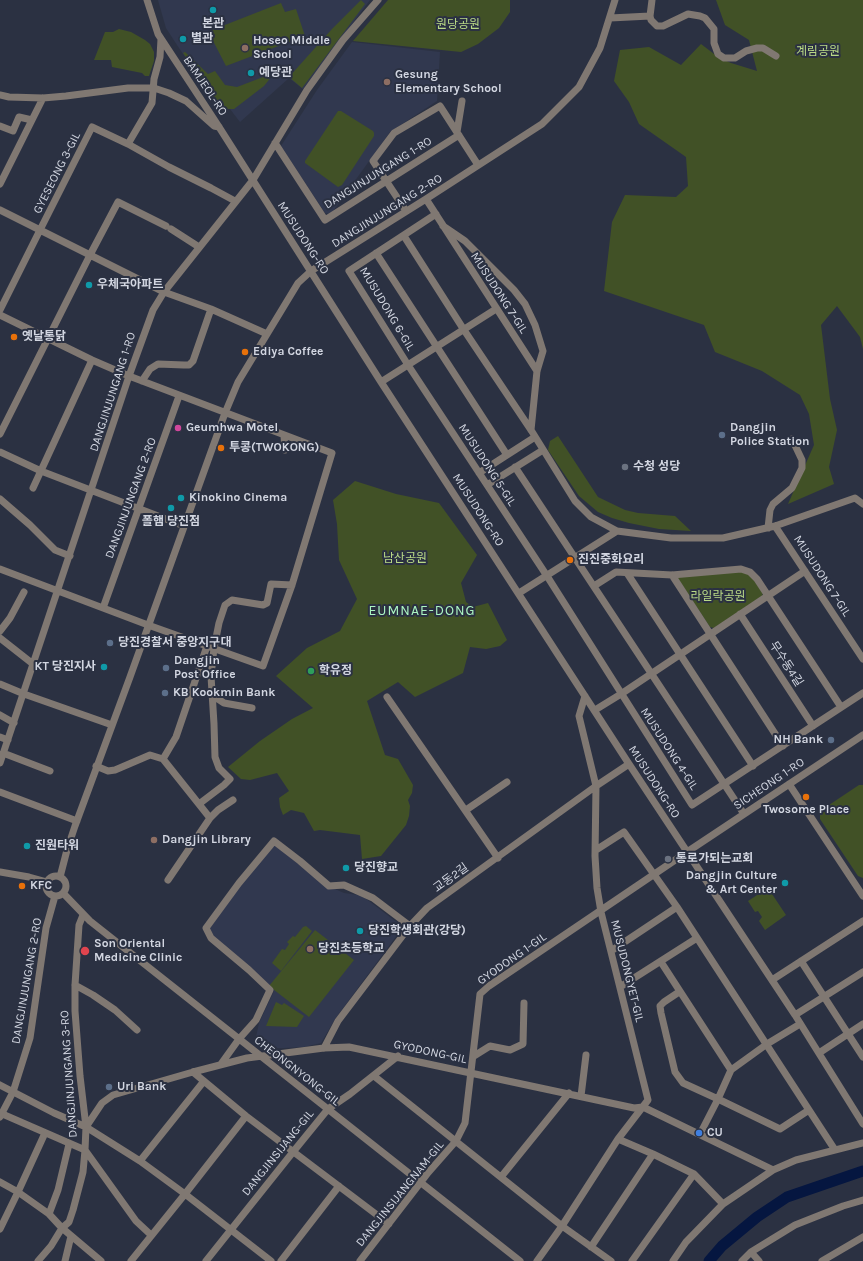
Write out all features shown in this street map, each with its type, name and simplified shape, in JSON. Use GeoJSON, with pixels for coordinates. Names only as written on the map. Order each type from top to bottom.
{"type":"FeatureCollection","features":[{"type":"Feature","properties":{"kind":"street","name":"BAMJEOL-RO"},"geometry":{"type":"LineString","coordinates":[[147,0],[161,40],[219,127],[252,180]]}},
{"type":"Feature","properties":{"kind":"street","name":"DANGJINJUNGANG 1-RO"},"geometry":{"type":"LineString","coordinates":[[0,763],[129,376],[153,310],[164,292],[252,180],[307,90],[343,40],[378,0]]}},
{"type":"Feature","properties":{"kind":"street","name":"DANGJINJUNGANG 2-RO"},"geometry":{"type":"LineString","coordinates":[[60,877],[67,850],[96,766],[225,413],[238,382],[298,283],[311,271],[542,124],[579,87],[600,48],[615,0]]}},
{"type":"Feature","properties":{"kind":"street"},"geometry":{"type":"LineString","coordinates":[[652,0],[650,16],[651,20],[656,26],[663,26],[688,14],[705,18],[714,29],[714,43],[718,54],[724,58],[735,58],[746,51],[757,48],[763,48],[776,56]]}},
{"type":"Feature","properties":{"kind":"street"},"geometry":{"type":"LineString","coordinates":[[610,18],[650,16]]}},
{"type":"Feature","properties":{"kind":"street"},"geometry":{"type":"LineString","coordinates":[[161,40],[160,57],[154,79],[152,103],[128,144],[235,201]]}},
{"type":"Feature","properties":{"kind":"street"},"geometry":{"type":"LineString","coordinates":[[0,95],[9,97],[43,98],[128,88],[154,88],[186,101],[214,126],[219,127]]}},
{"type":"Feature","properties":{"kind":"street"},"geometry":{"type":"LineString","coordinates":[[0,184],[43,98]]}},
{"type":"Feature","properties":{"kind":"street"},"geometry":{"type":"LineString","coordinates":[[458,133],[462,101]]}},
{"type":"Feature","properties":{"kind":"street"},"geometry":{"type":"LineString","coordinates":[[406,211],[373,161],[394,133],[440,106],[478,165]]}},
{"type":"Feature","properties":{"kind":"street"},"geometry":{"type":"LineString","coordinates":[[0,126],[13,132],[19,117],[32,120]]}},
{"type":"Feature","properties":{"kind":"street","name":"GYESEONG 3-GIL"},"geometry":{"type":"LineString","coordinates":[[0,310],[92,127],[128,144]]}},
{"type":"Feature","properties":{"kind":"street","name":"DANGJINJUNGANG 1-RO"},"geometry":{"type":"LineString","coordinates":[[276,143],[325,220],[458,133]]}},
{"type":"Feature","properties":{"kind":"street","name":"MUSUDONG-RO"},"geometry":{"type":"LineString","coordinates":[[252,180],[629,764],[772,980],[863,1124]]}},
{"type":"Feature","properties":{"kind":"street","name":"MUSUDONG 7-GIL"},"geometry":{"type":"LineString","coordinates":[[426,199],[537,371]]}},
{"type":"Feature","properties":{"kind":"street"},"geometry":{"type":"LineString","coordinates":[[0,434],[118,202],[169,227],[199,247]]}},
{"type":"Feature","properties":{"kind":"street","name":"GYESEONG 3-GIL"},"geometry":{"type":"LineString","coordinates":[[0,210],[164,292],[210,309]]}},
{"type":"Feature","properties":{"kind":"street","name":"MUSUDONG 6-GIL"},"geometry":{"type":"LineString","coordinates":[[408,365],[349,271],[436,214]]}},
{"type":"Feature","properties":{"kind":"street","name":"MUSUDONG 7-GIL"},"geometry":{"type":"LineString","coordinates":[[443,226],[465,241],[514,290],[525,304],[535,326],[543,351],[537,371],[531,430]]}},
{"type":"Feature","properties":{"kind":"street"},"geometry":{"type":"LineString","coordinates":[[404,236],[464,330]]}},
{"type":"Feature","properties":{"kind":"street","name":"MUSUDONG 6-GIL"},"geometry":{"type":"LineString","coordinates":[[376,253],[437,347]]}},
{"type":"Feature","properties":{"kind":"street"},"geometry":{"type":"LineString","coordinates":[[142,381],[150,369],[158,364],[184,366],[189,365],[193,361],[210,309],[267,334]]}},
{"type":"Feature","properties":{"kind":"street","name":"MUSUDONG 6-GIL"},"geometry":{"type":"LineString","coordinates":[[381,382],[496,309]]}},
{"type":"Feature","properties":{"kind":"street"},"geometry":{"type":"LineString","coordinates":[[0,315],[92,360],[129,376],[332,453],[292,585],[263,666],[148,625],[0,569]]}},
{"type":"Feature","properties":{"kind":"street","name":"MUSUDONG 7-GIL"},"geometry":{"type":"LineString","coordinates":[[464,330],[531,430],[575,501],[591,517],[617,531],[671,538],[723,538],[772,527],[855,498],[863,504]]}},
{"type":"Feature","properties":{"kind":"street"},"geometry":{"type":"LineString","coordinates":[[437,347],[507,455]]}},
{"type":"Feature","properties":{"kind":"street"},"geometry":{"type":"LineString","coordinates":[[33,488],[92,360]]}},
{"type":"Feature","properties":{"kind":"street","name":"MUSUDONG 5-GIL"},"geometry":{"type":"LineString","coordinates":[[408,365],[547,576]]}},
{"type":"Feature","properties":{"kind":"street","name":"DANGJINJUNGANG 2-RO"},"geometry":{"type":"LineString","coordinates":[[103,608],[179,396]]}},
{"type":"Feature","properties":{"kind":"street"},"geometry":{"type":"LineString","coordinates":[[284,436],[285,450]]}},
{"type":"Feature","properties":{"kind":"street"},"geometry":{"type":"LineString","coordinates":[[480,473],[535,437]]}},
{"type":"Feature","properties":{"kind":"street"},"geometry":{"type":"LineString","coordinates":[[772,527],[770,510],[773,504],[792,488],[802,468],[802,460],[792,439]]}},
{"type":"Feature","properties":{"kind":"street"},"geometry":{"type":"LineString","coordinates":[[487,485],[543,450]]}},
{"type":"Feature","properties":{"kind":"street"},"geometry":{"type":"LineString","coordinates":[[0,452],[41,471],[184,526]]}},
{"type":"Feature","properties":{"kind":"street","name":"MUSUDONG 5-GIL"},"geometry":{"type":"LineString","coordinates":[[515,468],[575,558]]}},
{"type":"Feature","properties":{"kind":"street"},"geometry":{"type":"LineString","coordinates":[[0,499],[30,524],[55,550],[70,556]]}},
{"type":"Feature","properties":{"kind":"street","name":"MUSUDONG 7-GIL"},"geometry":{"type":"LineString","coordinates":[[772,527],[805,571],[863,659]]}},
{"type":"Feature","properties":{"kind":"street"},"geometry":{"type":"LineString","coordinates":[[519,594],[617,531]]}},
{"type":"Feature","properties":{"kind":"street"},"geometry":{"type":"LineString","coordinates":[[575,558],[650,674],[744,814]]}},
{"type":"Feature","properties":{"kind":"street"},"geometry":{"type":"LineString","coordinates":[[594,586],[616,572],[672,575],[741,569],[753,575],[841,707]]}},
{"type":"Feature","properties":{"kind":"street"},"geometry":{"type":"LineString","coordinates":[[595,710],[805,571]]}},
{"type":"Feature","properties":{"kind":"street"},"geometry":{"type":"LineString","coordinates":[[626,573],[753,766]]}},
{"type":"Feature","properties":{"kind":"street"},"geometry":{"type":"LineString","coordinates":[[672,575],[783,746]]}},
{"type":"Feature","properties":{"kind":"street","name":"MUSUDONG 4-GIL"},"geometry":{"type":"LineString","coordinates":[[547,576],[692,805],[863,693]]}},
{"type":"Feature","properties":{"kind":"street"},"geometry":{"type":"LineString","coordinates":[[163,759],[176,737],[220,623],[225,604],[232,600],[263,605],[267,603],[271,584],[292,585]]}},
{"type":"Feature","properties":{"kind":"street"},"geometry":{"type":"LineString","coordinates":[[0,630],[10,618],[24,592]]}},
{"type":"Feature","properties":{"kind":"street","name":"무수동4길"},"geometry":{"type":"LineString","coordinates":[[740,614],[813,726]]}},
{"type":"Feature","properties":{"kind":"street"},"geometry":{"type":"LineString","coordinates":[[0,638],[33,664]]}},
{"type":"Feature","properties":{"kind":"street"},"geometry":{"type":"LineString","coordinates":[[199,804],[230,779],[219,768],[215,757],[210,647]]}},
{"type":"Feature","properties":{"kind":"street"},"geometry":{"type":"LineString","coordinates":[[0,684],[112,725]]}},
{"type":"Feature","properties":{"kind":"street"},"geometry":{"type":"LineString","coordinates":[[212,694],[224,703],[252,708]]}},
{"type":"Feature","properties":{"kind":"street","name":"MUSUDONGYET-GIL"},"geometry":{"type":"LineString","coordinates":[[585,696],[579,716],[596,786],[597,888],[601,912],[648,1100],[643,1107]]}},
{"type":"Feature","properties":{"kind":"street"},"geometry":{"type":"LineString","coordinates":[[387,697],[498,858]]}},
{"type":"Feature","properties":{"kind":"street"},"geometry":{"type":"LineString","coordinates":[[0,715],[14,723]]}},
{"type":"Feature","properties":{"kind":"street","name":"SICHEONG 1-RO"},"geometry":{"type":"LineString","coordinates":[[687,852],[863,734]]}},
{"type":"Feature","properties":{"kind":"street"},"geometry":{"type":"LineString","coordinates":[[0,737],[8,740]]}},
{"type":"Feature","properties":{"kind":"street"},"geometry":{"type":"LineString","coordinates":[[3,753],[50,771]]}},
{"type":"Feature","properties":{"kind":"street"},"geometry":{"type":"LineString","coordinates":[[96,766],[108,771],[115,770],[150,755],[163,759],[210,818]]}},
{"type":"Feature","properties":{"kind":"street","name":"교동2길"},"geometry":{"type":"LineString","coordinates":[[324,1048],[338,1021],[410,926],[427,908],[596,786],[629,764]]}},
{"type":"Feature","properties":{"kind":"street"},"geometry":{"type":"LineString","coordinates":[[466,810],[507,782]]}},
{"type":"Feature","properties":{"kind":"street"},"geometry":{"type":"LineString","coordinates":[[789,784],[861,888],[863,896]]}},
{"type":"Feature","properties":{"kind":"street"},"geometry":{"type":"LineString","coordinates":[[0,792],[77,821]]}},
{"type":"Feature","properties":{"kind":"street"},"geometry":{"type":"LineString","coordinates":[[168,880],[210,818],[218,810],[233,800]]}},
{"type":"Feature","properties":{"kind":"street"},"geometry":{"type":"LineString","coordinates":[[596,850],[624,832],[677,907],[835,1150]]}},
{"type":"Feature","properties":{"kind":"street"},"geometry":{"type":"LineString","coordinates":[[221,1064],[239,1039],[256,1020],[270,990],[211,938],[206,928],[239,883],[274,842],[300,860],[329,886],[344,885],[373,898],[410,926]]}},
{"type":"Feature","properties":{"kind":"street"},"geometry":{"type":"LineString","coordinates":[[601,912],[687,852]]}},
{"type":"Feature","properties":{"kind":"street"},"geometry":{"type":"LineString","coordinates":[[0,872],[47,882]]}},
{"type":"Feature","properties":{"kind":"street"},"geometry":{"type":"LineString","coordinates":[[54,877],[60,877],[66,884],[63,893],[55,896],[50,894],[48,891],[47,882],[54,877]]}},
{"type":"Feature","properties":{"kind":"street","name":"CHEONGNYONG-GIL"},"geometry":{"type":"LineString","coordinates":[[63,893],[83,916],[520,1261]]}},
{"type":"Feature","properties":{"kind":"street","name":"DANGJINJUNGANG 2-RO"},"geometry":{"type":"LineString","coordinates":[[55,896],[46,928],[30,1038],[13,1092],[1,1114],[85,1150]]}},
{"type":"Feature","properties":{"kind":"street"},"geometry":{"type":"LineString","coordinates":[[611,951],[677,907]]}},
{"type":"Feature","properties":{"kind":"street","name":"GYODONG 1-GIL"},"geometry":{"type":"LineString","coordinates":[[470,1072],[474,1056],[480,994],[489,986],[601,912]]}},
{"type":"Feature","properties":{"kind":"street","name":"DANGJINJUNGANG 3-RO"},"geometry":{"type":"LineString","coordinates":[[38,1261],[68,1222],[73,1210],[83,1172],[86,1126],[80,1076],[74,985],[79,925],[83,916]]}},
{"type":"Feature","properties":{"kind":"street"},"geometry":{"type":"LineString","coordinates":[[772,980],[863,921]]}},
{"type":"Feature","properties":{"kind":"street"},"geometry":{"type":"LineString","coordinates":[[620,987],[697,938]]}},
{"type":"Feature","properties":{"kind":"street"},"geometry":{"type":"LineString","coordinates":[[661,962],[679,992],[731,1070]]}},
{"type":"Feature","properties":{"kind":"street"},"geometry":{"type":"LineString","coordinates":[[801,962],[863,1057]]}},
{"type":"Feature","properties":{"kind":"street"},"geometry":{"type":"LineString","coordinates":[[795,1016],[863,972]]}},
{"type":"Feature","properties":{"kind":"street"},"geometry":{"type":"LineString","coordinates":[[74,985],[115,1010],[137,1030]]}},
{"type":"Feature","properties":{"kind":"street"},"geometry":{"type":"LineString","coordinates":[[679,992],[660,1006],[675,1072],[683,1083],[780,1129],[809,1110]]}},
{"type":"Feature","properties":{"kind":"street"},"geometry":{"type":"LineString","coordinates":[[474,1056],[490,1046],[510,1050],[522,1044],[524,1003]]}},
{"type":"Feature","properties":{"kind":"street"},"geometry":{"type":"LineString","coordinates":[[700,1134],[731,1070],[767,1044],[800,1024]]}},
{"type":"Feature","properties":{"kind":"street"},"geometry":{"type":"LineString","coordinates":[[819,1053],[863,1024]]}},
{"type":"Feature","properties":{"kind":"street","name":"GYODONG-GIL"},"geometry":{"type":"LineString","coordinates":[[86,1126],[102,1103],[113,1095],[221,1064],[261,1056],[324,1048],[349,1047],[398,1056],[634,1108],[643,1107],[773,1170]]}},
{"type":"Feature","properties":{"kind":"street"},"geometry":{"type":"LineString","coordinates":[[581,1096],[586,1055]]}},
{"type":"Feature","properties":{"kind":"street","name":"DANGJINSIJANG-GIL"},"geometry":{"type":"LineString","coordinates":[[206,1261],[328,1109],[374,1076],[398,1056]]}},
{"type":"Feature","properties":{"kind":"street"},"geometry":{"type":"LineString","coordinates":[[193,1072],[246,1116],[389,1224]]}},
{"type":"Feature","properties":{"kind":"street","name":"DANGJINSIJANGNAM-GIL"},"geometry":{"type":"LineString","coordinates":[[360,1261],[421,1182],[456,1141],[465,1123],[470,1072]]}},
{"type":"Feature","properties":{"kind":"street","name":"DANGJINSIJANGNAM-GIL"},"geometry":{"type":"LineString","coordinates":[[374,1076],[501,1177]]}},
{"type":"Feature","properties":{"kind":"street"},"geometry":{"type":"LineString","coordinates":[[140,1161],[204,1081]]}},
{"type":"Feature","properties":{"kind":"street"},"geometry":{"type":"LineString","coordinates":[[0,1085],[54,1113],[86,1126],[140,1161],[271,1261]]}},
{"type":"Feature","properties":{"kind":"street"},"geometry":{"type":"LineString","coordinates":[[569,1093],[501,1177],[562,1226],[611,1261]]}},
{"type":"Feature","properties":{"kind":"street"},"geometry":{"type":"LineString","coordinates":[[538,1261],[618,1139],[643,1107]]}},
{"type":"Feature","properties":{"kind":"street"},"geometry":{"type":"LineString","coordinates":[[131,1261],[246,1116]]}},
{"type":"Feature","properties":{"kind":"street"},"geometry":{"type":"LineString","coordinates":[[1,1225],[45,1133]]}},
{"type":"Feature","properties":{"kind":"street"},"geometry":{"type":"LineString","coordinates":[[618,1139],[694,1174],[723,1204]]}},
{"type":"Feature","properties":{"kind":"street"},"geometry":{"type":"LineString","coordinates":[[673,1261],[686,1242],[723,1204],[773,1170],[796,1160],[863,1143]]}},
{"type":"Feature","properties":{"kind":"street","name":"DANGJINJUNGANG 3-RO"},"geometry":{"type":"LineString","coordinates":[[49,1214],[58,1190],[69,1144]]}},
{"type":"Feature","properties":{"kind":"street"},"geometry":{"type":"LineString","coordinates":[[85,1150],[136,1221],[151,1235]]}},
{"type":"Feature","properties":{"kind":"street"},"geometry":{"type":"LineString","coordinates":[[591,1247],[653,1154]]}},
{"type":"Feature","properties":{"kind":"street"},"geometry":{"type":"LineString","coordinates":[[632,1261],[694,1174]]}},
{"type":"Feature","properties":{"kind":"street"},"geometry":{"type":"LineString","coordinates":[[0,1182],[18,1192],[49,1214],[62,1228],[101,1261]]}},
{"type":"Feature","properties":{"kind":"street"},"geometry":{"type":"LineString","coordinates":[[281,1261],[339,1186]]}},
{"type":"Feature","properties":{"kind":"street"},"geometry":{"type":"LineString","coordinates":[[742,1261],[751,1252],[795,1225],[843,1206],[863,1200]]}},
{"type":"Feature","properties":{"kind":"street"},"geometry":{"type":"LineString","coordinates":[[65,1261],[71,1236]]}},
{"type":"Feature","properties":{"kind":"street"},"geometry":{"type":"LineString","coordinates":[[822,1261],[863,1237]]}},
{"type":"Feature","properties":{"kind":"street"},"geometry":{"type":"LineString","coordinates":[[751,1252],[759,1261]]}},
{"type":"Feature","properties":{"kind":"shaded area"},"geometry":{"type":"Polygon","coordinates":[[[158,0],[370,0],[303,89],[289,78],[240,122],[230,109],[220,108],[177,45],[166,28],[158,0]]]}},
{"type":"Feature","properties":{"kind":"shaded area"},"geometry":{"type":"Polygon","coordinates":[[[352,42],[440,52],[437,101],[390,132],[331,214],[325,213],[281,146],[317,90],[352,42]]]}},
{"type":"Feature","properties":{"kind":"shaded area"},"geometry":{"type":"Polygon","coordinates":[[[274,845],[328,886],[344,893],[358,895],[365,898],[403,927],[335,1019],[321,1043],[304,1047],[264,1049],[255,1042],[259,1023],[274,991],[212,937],[209,929],[239,887],[274,845]]]}},
{"type":"Feature","properties":{"kind":"green space"},"geometry":{"type":"Polygon","coordinates":[[[361,0],[365,4],[302,88],[289,77],[332,29],[361,0]]]}},
{"type":"Feature","properties":{"kind":"green space","name":"원당공원"},"geometry":{"type":"Polygon","coordinates":[[[388,0],[510,0],[510,12],[499,28],[478,44],[461,52],[353,41],[388,0]]]}},
{"type":"Feature","properties":{"kind":"green space","name":"계림공원"},"geometry":{"type":"Polygon","coordinates":[[[716,0],[863,0],[863,349],[860,337],[837,306],[821,325],[830,399],[837,430],[829,467],[834,484],[788,504],[814,445],[809,414],[800,395],[762,371],[715,352],[704,325],[604,291],[612,222],[625,195],[676,197],[688,186],[686,157],[639,124],[629,102],[614,81],[620,50],[649,47],[681,65],[701,44],[718,57],[731,63],[757,71],[749,40],[725,25],[716,0]]]}},
{"type":"Feature","properties":{"kind":"green space"},"geometry":{"type":"Polygon","coordinates":[[[281,3],[285,12],[296,9],[305,36],[226,66],[207,32],[281,3]]]}},
{"type":"Feature","properties":{"kind":"green space"},"geometry":{"type":"Polygon","coordinates":[[[119,29],[131,32],[150,44],[154,52],[154,61],[149,76],[145,76],[142,73],[112,67],[111,60],[94,60],[105,32],[113,32],[119,29]]]}},
{"type":"Feature","properties":{"kind":"green space"},"geometry":{"type":"Polygon","coordinates":[[[185,52],[208,74],[215,71],[225,85],[237,87],[271,74],[272,76],[264,86],[234,109],[223,109],[220,108],[183,53],[185,52]]]}},
{"type":"Feature","properties":{"kind":"green space"},"geometry":{"type":"Polygon","coordinates":[[[338,111],[341,111],[373,131],[374,136],[342,185],[338,187],[305,163],[305,161],[338,111]]]}},
{"type":"Feature","properties":{"kind":"green space"},"geometry":{"type":"Polygon","coordinates":[[[558,436],[598,497],[625,510],[638,513],[675,516],[691,531],[659,529],[629,523],[598,512],[579,496],[548,450],[550,441],[558,436]]]}},
{"type":"Feature","properties":{"kind":"green space","name":"남산공원"},"geometry":{"type":"Polygon","coordinates":[[[355,481],[396,494],[439,503],[477,555],[461,583],[466,602],[473,607],[488,603],[507,640],[500,646],[486,649],[470,647],[463,673],[415,697],[398,682],[367,701],[385,755],[398,759],[413,785],[412,793],[408,800],[410,806],[406,825],[381,856],[362,859],[360,835],[320,830],[314,831],[304,813],[291,810],[283,815],[279,798],[289,791],[277,773],[250,780],[241,779],[228,767],[260,741],[292,719],[313,708],[276,676],[307,648],[340,631],[357,599],[339,560],[337,524],[333,500],[355,481]]]}},
{"type":"Feature","properties":{"kind":"green space","name":"라일락공원"},"geometry":{"type":"Polygon","coordinates":[[[741,570],[749,573],[763,593],[762,596],[714,628],[710,627],[677,577],[741,570]]]}},
{"type":"Feature","properties":{"kind":"green space"},"geometry":{"type":"Polygon","coordinates":[[[859,785],[863,785],[863,878],[858,876],[820,819],[820,811],[859,785]]]}},
{"type":"Feature","properties":{"kind":"green space"},"geometry":{"type":"Polygon","coordinates":[[[768,888],[786,915],[765,930],[759,921],[762,917],[758,911],[755,912],[748,901],[768,888]]]}},
{"type":"Feature","properties":{"kind":"green space"},"geometry":{"type":"Polygon","coordinates":[[[306,926],[312,931],[281,971],[272,963],[282,949],[285,950],[289,944],[287,942],[293,936],[295,937],[303,927],[306,926]]]}},
{"type":"Feature","properties":{"kind":"green space"},"geometry":{"type":"Polygon","coordinates":[[[315,930],[354,960],[309,1017],[269,986],[315,930]]]}},
{"type":"Feature","properties":{"kind":"green space"},"geometry":{"type":"Polygon","coordinates":[[[276,1002],[282,1005],[284,1003],[304,1016],[297,1027],[266,1026],[276,1002]]]}},
{"type":"Feature","properties":{"kind":"waterway"},"geometry":{"type":"LineString","coordinates":[[709,1261],[722,1246],[757,1217],[787,1197],[863,1171]]}},
{"type":"Feature","properties":{"kind":"place","name":"본관"},"geometry":{"type":"Point","coordinates":[213,10]}},
{"type":"Feature","properties":{"kind":"place","name":"별관"},"geometry":{"type":"Point","coordinates":[183,39]}},
{"type":"Feature","properties":{"kind":"place","name":"Hoseo Middle School"},"geometry":{"type":"Point","coordinates":[245,48]}},
{"type":"Feature","properties":{"kind":"place","name":"예당관"},"geometry":{"type":"Point","coordinates":[251,73]}},
{"type":"Feature","properties":{"kind":"place","name":"Gesung Elementary School"},"geometry":{"type":"Point","coordinates":[387,82]}},
{"type":"Feature","properties":{"kind":"place","name":"우체국아파트"},"geometry":{"type":"Point","coordinates":[89,285]}},
{"type":"Feature","properties":{"kind":"place","name":"옛날통닭"},"geometry":{"type":"Point","coordinates":[14,337]}},
{"type":"Feature","properties":{"kind":"place","name":"Ediya Coffee"},"geometry":{"type":"Point","coordinates":[245,352]}},
{"type":"Feature","properties":{"kind":"place","name":"Geumhwa Motel"},"geometry":{"type":"Point","coordinates":[178,428]}},
{"type":"Feature","properties":{"kind":"place","name":"Dangjin Police Station"},"geometry":{"type":"Point","coordinates":[722,435]}},
{"type":"Feature","properties":{"kind":"place","name":"투콩(TWOKONG)"},"geometry":{"type":"Point","coordinates":[221,448]}},
{"type":"Feature","properties":{"kind":"place","name":"수청 성당"},"geometry":{"type":"Point","coordinates":[625,467]}},
{"type":"Feature","properties":{"kind":"place","name":"Kinokino Cinema"},"geometry":{"type":"Point","coordinates":[181,498]}},
{"type":"Feature","properties":{"kind":"place","name":"폴햄 당진점"},"geometry":{"type":"Point","coordinates":[171,508]}},
{"type":"Feature","properties":{"kind":"place","name":"진진중화요리"},"geometry":{"type":"Point","coordinates":[570,560]}},
{"type":"Feature","properties":{"kind":"place","name":"당진경찰서 중앙지구대"},"geometry":{"type":"Point","coordinates":[110,643]}},
{"type":"Feature","properties":{"kind":"place","name":"KT 당진지사"},"geometry":{"type":"Point","coordinates":[104,667]}},
{"type":"Feature","properties":{"kind":"place","name":"Dangjin Post Office"},"geometry":{"type":"Point","coordinates":[166,668]}},
{"type":"Feature","properties":{"kind":"place","name":"학유정"},"geometry":{"type":"Point","coordinates":[311,671]}},
{"type":"Feature","properties":{"kind":"place","name":"KB Kookmin Bank"},"geometry":{"type":"Point","coordinates":[165,693]}},
{"type":"Feature","properties":{"kind":"place","name":"NH Bank"},"geometry":{"type":"Point","coordinates":[831,740]}},
{"type":"Feature","properties":{"kind":"place","name":"Twosome Place"},"geometry":{"type":"Point","coordinates":[806,797]}},
{"type":"Feature","properties":{"kind":"place","name":"Dangjin Library"},"geometry":{"type":"Point","coordinates":[154,840]}},
{"type":"Feature","properties":{"kind":"place","name":"진원타워"},"geometry":{"type":"Point","coordinates":[27,846]}},
{"type":"Feature","properties":{"kind":"place","name":"통로가되는교회"},"geometry":{"type":"Point","coordinates":[668,859]}},
{"type":"Feature","properties":{"kind":"place","name":"당진향교"},"geometry":{"type":"Point","coordinates":[346,868]}},
{"type":"Feature","properties":{"kind":"place","name":"Dangjin Culture & Art Center"},"geometry":{"type":"Point","coordinates":[785,883]}},
{"type":"Feature","properties":{"kind":"place","name":"KFC"},"geometry":{"type":"Point","coordinates":[22,886]}},
{"type":"Feature","properties":{"kind":"place","name":"당진학생회관(강당)"},"geometry":{"type":"Point","coordinates":[360,931]}},
{"type":"Feature","properties":{"kind":"place","name":"당진초등학교"},"geometry":{"type":"Point","coordinates":[310,949]}},
{"type":"Feature","properties":{"kind":"place","name":"Son Oriental Medicine Clinic"},"geometry":{"type":"Point","coordinates":[85,951]}},
{"type":"Feature","properties":{"kind":"place","name":"Uri Bank"},"geometry":{"type":"Point","coordinates":[109,1087]}},
{"type":"Feature","properties":{"kind":"place","name":"CU"},"geometry":{"type":"Point","coordinates":[699,1133]}},
{"type":"Feature","properties":{"kind":"district","name":"EUMNAE-DONG"},"geometry":{"type":"Point","coordinates":[422,611]}}]}
